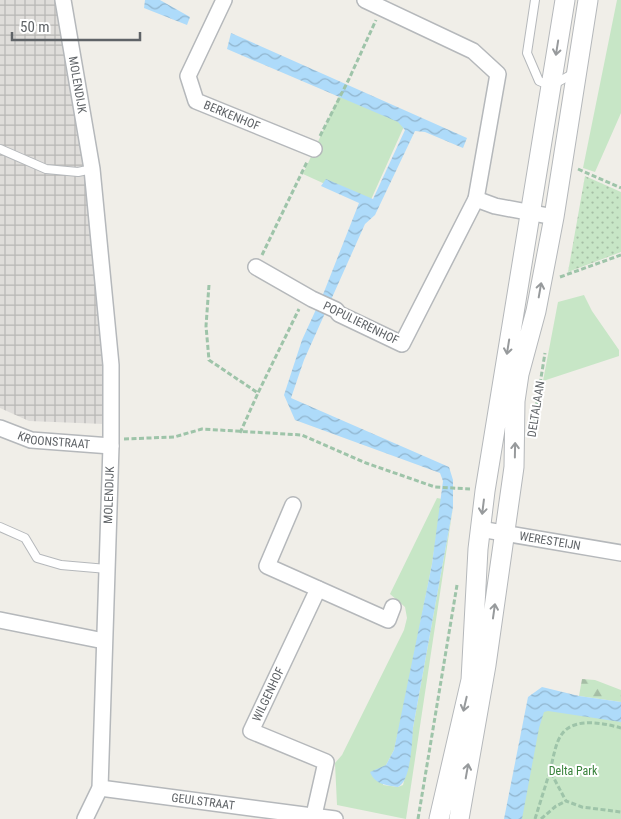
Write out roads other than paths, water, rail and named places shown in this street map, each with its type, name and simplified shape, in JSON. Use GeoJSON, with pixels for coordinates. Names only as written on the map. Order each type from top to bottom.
{"type":"FeatureCollection","features":[{"type":"Feature","properties":{"kind":"street","name":"MOLENDIJK"},"geometry":{"type":"LineString","coordinates":[[63,0],[92,169],[111,365],[111,446],[100,788],[85,819]]}},
{"type":"Feature","properties":{"kind":"street","name":"BERKENHOF"},"geometry":{"type":"LineString","coordinates":[[224,0],[188,76],[196,101],[314,149]]}},
{"type":"Feature","properties":{"kind":"street","name":"POPULIERENHOF"},"geometry":{"type":"LineString","coordinates":[[256,267],[336,310],[339,314],[402,344],[476,199],[498,74],[473,51],[365,0]]}},
{"type":"Feature","properties":{"kind":"street"},"geometry":{"type":"LineString","coordinates":[[439,819],[471,680],[480,529],[529,213],[565,0]]}},
{"type":"Feature","properties":{"kind":"street","name":"DELTALAAN"},"geometry":{"type":"LineString","coordinates":[[459,819],[486,665],[505,534],[514,467],[515,401],[519,374],[536,311],[554,217],[585,2]]}},
{"type":"Feature","properties":{"kind":"street"},"geometry":{"type":"LineString","coordinates":[[476,199],[495,206],[554,217]]}},
{"type":"Feature","properties":{"kind":"street","name":"KROONSTRAAT"},"geometry":{"type":"LineString","coordinates":[[0,428],[31,440],[111,446]]}},
{"type":"Feature","properties":{"kind":"street"},"geometry":{"type":"LineString","coordinates":[[294,505],[267,566],[388,620],[393,607]]}},
{"type":"Feature","properties":{"kind":"street","name":"WERESTEIJN"},"geometry":{"type":"LineString","coordinates":[[480,529],[621,553]]}},
{"type":"Feature","properties":{"kind":"street","name":"WILGENHOF"},"geometry":{"type":"LineString","coordinates":[[314,815],[326,762],[251,731],[318,589]]}},
{"type":"Feature","properties":{"kind":"street"},"geometry":{"type":"LineString","coordinates":[[0,620],[104,641]]}},
{"type":"Feature","properties":{"kind":"street","name":"GEULSTRAAT"},"geometry":{"type":"LineString","coordinates":[[100,788],[335,819]]}},
{"type":"Feature","properties":{"kind":"lane"},"geometry":{"type":"LineString","coordinates":[[535,0],[527,53],[539,81],[551,86],[576,72]]}},
{"type":"Feature","properties":{"kind":"lane"},"geometry":{"type":"LineString","coordinates":[[0,149],[46,169],[78,172],[92,169]]}},
{"type":"Feature","properties":{"kind":"lane"},"geometry":{"type":"LineString","coordinates":[[0,527],[25,538],[37,558],[61,565],[107,569]]}},
{"type":"Feature","properties":{"kind":"water"},"geometry":{"type":"Polygon","coordinates":[[[145,0],[160,0],[190,17],[187,25],[144,8],[145,0]]]}},
{"type":"Feature","properties":{"kind":"water"},"geometry":{"type":"Polygon","coordinates":[[[231,33],[467,138],[463,148],[425,132],[415,131],[375,215],[365,224],[304,360],[291,398],[449,467],[453,480],[453,507],[413,728],[410,761],[406,777],[398,787],[378,782],[370,772],[386,765],[394,750],[432,564],[443,481],[440,473],[295,420],[284,395],[302,340],[324,292],[359,203],[321,186],[326,179],[373,199],[405,130],[398,122],[227,49],[231,33]]]}},
{"type":"Feature","properties":{"kind":"water"},"geometry":{"type":"Polygon","coordinates":[[[542,687],[579,696],[621,702],[621,722],[548,711],[544,712],[539,728],[522,819],[504,819],[528,697],[542,687]]]}},
{"type":"Feature","properties":{"kind":"park label","name":"Delta Park"},"geometry":{"type":"Point","coordinates":[573,771]}}]}
